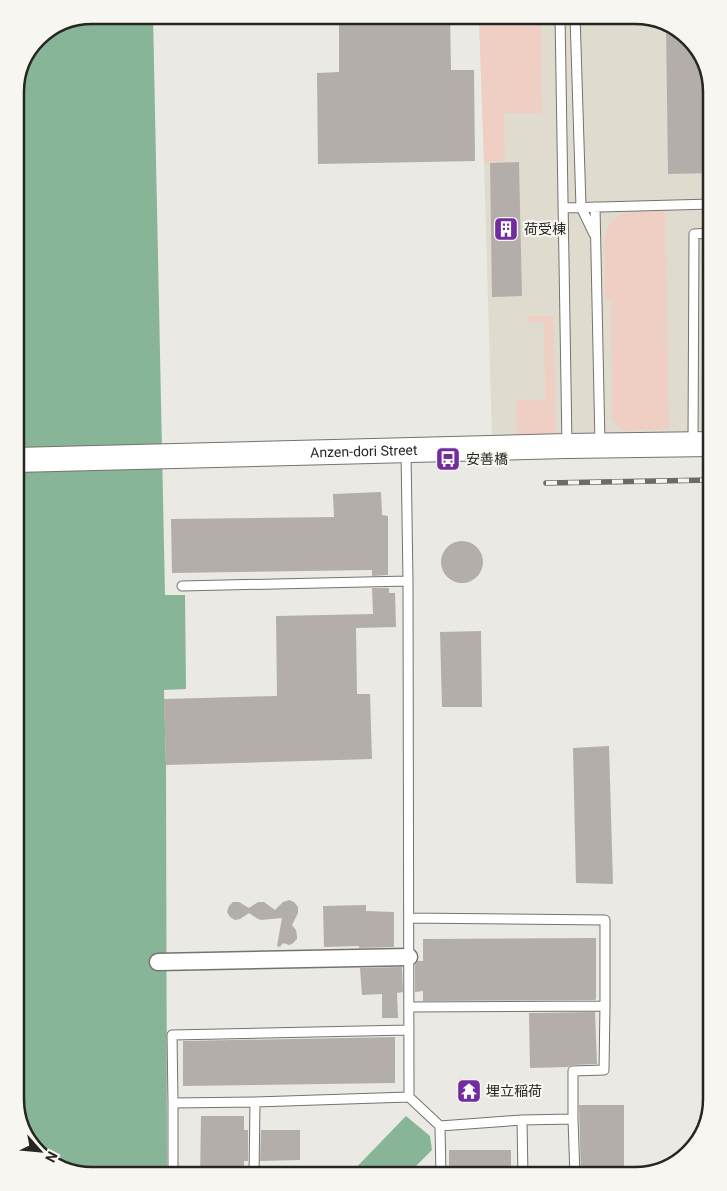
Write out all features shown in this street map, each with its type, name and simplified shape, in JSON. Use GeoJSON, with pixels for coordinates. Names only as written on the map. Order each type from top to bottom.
{"type":"FeatureCollection","features":[{"type":"Feature","properties":{"kind":"street","name":"Anzen-dori Street"},"geometry":{"type":"LineString","coordinates":[[24,460],[703,444]]}},
{"type":"Feature","properties":{"kind":"street"},"geometry":{"type":"LineString","coordinates":[[158,962],[409,957]]}},
{"type":"Feature","properties":{"kind":"lane"},"geometry":{"type":"LineString","coordinates":[[560,24],[567,446]]}},
{"type":"Feature","properties":{"kind":"lane"},"geometry":{"type":"LineString","coordinates":[[575,24],[581,207],[596,237]]}},
{"type":"Feature","properties":{"kind":"lane"},"geometry":{"type":"LineString","coordinates":[[563,208],[703,204]]}},
{"type":"Feature","properties":{"kind":"lane"},"geometry":{"type":"LineString","coordinates":[[595,207],[600,446]]}},
{"type":"Feature","properties":{"kind":"lane"},"geometry":{"type":"LineString","coordinates":[[703,234],[694,234],[703,444]]}},
{"type":"Feature","properties":{"kind":"lane"},"geometry":{"type":"LineString","coordinates":[[406,450],[409,1097]]}},
{"type":"Feature","properties":{"kind":"lane"},"geometry":{"type":"LineString","coordinates":[[182,586],[408,581]]}},
{"type":"Feature","properties":{"kind":"lane"},"geometry":{"type":"LineString","coordinates":[[409,918],[605,920],[604,1070],[573,1071],[574,1167]]}},
{"type":"Feature","properties":{"kind":"lane"},"geometry":{"type":"LineString","coordinates":[[409,1007],[605,1006]]}},
{"type":"Feature","properties":{"kind":"lane"},"geometry":{"type":"LineString","coordinates":[[173,1167],[172,1035],[409,1030]]}},
{"type":"Feature","properties":{"kind":"lane"},"geometry":{"type":"LineString","coordinates":[[173,1103],[409,1097],[440,1126],[441,1167]]}},
{"type":"Feature","properties":{"kind":"lane"},"geometry":{"type":"LineString","coordinates":[[254,1167],[255,1102]]}},
{"type":"Feature","properties":{"kind":"lane"},"geometry":{"type":"LineString","coordinates":[[440,1126],[522,1120],[573,1119]]}},
{"type":"Feature","properties":{"kind":"lane"},"geometry":{"type":"LineString","coordinates":[[522,1120],[523,1167]]}},
{"type":"Feature","properties":{"kind":"shaded area"},"geometry":{"type":"Polygon","coordinates":[[[153,24],[165,595],[185,595],[186,689],[164,690],[166,765],[167,1167],[78,1166],[54,1156],[35,1137],[27,1121],[24,1099],[24,87],[26,74],[38,50],[58,33],[78,25],[153,24]]]}},
{"type":"Feature","properties":{"kind":"shaded area"},"geometry":{"type":"Polygon","coordinates":[[[479,24],[649,25],[673,35],[692,54],[703,83],[703,434],[492,438],[479,24]]]}},
{"type":"Feature","properties":{"kind":"shaded area"},"geometry":{"type":"Polygon","coordinates":[[[479,24],[541,24],[542,113],[504,113],[505,161],[484,162],[479,24]]]}},
{"type":"Feature","properties":{"kind":"shaded area"},"geometry":{"type":"Polygon","coordinates":[[[637,211],[665,211],[669,429],[626,431],[621,429],[612,420],[611,300],[605,300],[605,237],[608,227],[620,215],[637,211]]]}},
{"type":"Feature","properties":{"kind":"shaded area"},"geometry":{"type":"Polygon","coordinates":[[[528,316],[553,316],[556,437],[517,437],[516,400],[545,400],[544,322],[528,322],[528,316]]]}},
{"type":"Feature","properties":{"kind":"shaded area"},"geometry":{"type":"Polygon","coordinates":[[[406,1116],[430,1136],[432,1150],[415,1167],[357,1167],[406,1116]]]}},
{"type":"Feature","properties":{"kind":"building"},"geometry":{"type":"Polygon","coordinates":[[[339,24],[450,24],[451,70],[474,70],[475,161],[318,164],[317,73],[339,72],[339,24]]]}},
{"type":"Feature","properties":{"kind":"building"},"geometry":{"type":"Polygon","coordinates":[[[666,32],[680,41],[692,54],[703,83],[703,173],[668,174],[666,32]]]}},
{"type":"Feature","properties":{"kind":"building","name":"荷受棟"},"geometry":{"type":"Polygon","coordinates":[[[519,162],[522,296],[492,297],[490,163],[519,162]]]}},
{"type":"Feature","properties":{"kind":"building"},"geometry":{"type":"Polygon","coordinates":[[[381,492],[382,515],[388,516],[388,575],[372,576],[372,570],[172,573],[171,519],[334,517],[333,494],[381,492]]]}},
{"type":"Feature","properties":{"kind":"building"},"geometry":{"type":"Polygon","coordinates":[[[466,541],[474,544],[480,550],[483,562],[480,574],[474,580],[458,583],[450,580],[444,574],[441,558],[444,550],[450,544],[466,541]]]}},
{"type":"Feature","properties":{"kind":"building"},"geometry":{"type":"Polygon","coordinates":[[[372,588],[389,588],[389,593],[395,593],[396,627],[356,628],[357,694],[370,694],[372,759],[166,765],[164,699],[277,696],[276,616],[373,614],[372,588]]]}},
{"type":"Feature","properties":{"kind":"building"},"geometry":{"type":"Polygon","coordinates":[[[481,631],[482,707],[442,707],[440,632],[481,631]]]}},
{"type":"Feature","properties":{"kind":"building"},"geometry":{"type":"Polygon","coordinates":[[[609,746],[613,884],[576,883],[573,748],[609,746]]]}},
{"type":"Feature","properties":{"kind":"building"},"geometry":{"type":"Polygon","coordinates":[[[289,900],[298,907],[298,913],[292,925],[296,930],[297,939],[292,944],[283,943],[280,947],[277,946],[282,918],[261,920],[249,913],[235,920],[227,912],[233,902],[239,902],[249,908],[258,902],[264,902],[275,910],[283,902],[289,900]]]}},
{"type":"Feature","properties":{"kind":"building"},"geometry":{"type":"Polygon","coordinates":[[[366,905],[366,911],[394,912],[394,947],[324,947],[323,906],[366,905]]]}},
{"type":"Feature","properties":{"kind":"building"},"geometry":{"type":"Polygon","coordinates":[[[596,938],[595,1000],[423,1001],[423,991],[415,992],[415,965],[418,961],[423,961],[423,939],[596,938]]]}},
{"type":"Feature","properties":{"kind":"building"},"geometry":{"type":"Polygon","coordinates":[[[402,967],[403,992],[397,993],[398,1018],[382,1018],[382,994],[362,995],[360,968],[402,967]]]}},
{"type":"Feature","properties":{"kind":"building"},"geometry":{"type":"Polygon","coordinates":[[[595,1012],[597,1064],[530,1068],[529,1013],[595,1012]]]}},
{"type":"Feature","properties":{"kind":"building"},"geometry":{"type":"Polygon","coordinates":[[[395,1037],[395,1083],[183,1086],[183,1041],[395,1037]]]}},
{"type":"Feature","properties":{"kind":"building"},"geometry":{"type":"Polygon","coordinates":[[[579,1105],[624,1105],[624,1167],[581,1167],[579,1105]]]}},
{"type":"Feature","properties":{"kind":"building"},"geometry":{"type":"Polygon","coordinates":[[[201,1116],[244,1116],[244,1130],[248,1130],[248,1161],[244,1161],[244,1167],[200,1167],[201,1116]]]}},
{"type":"Feature","properties":{"kind":"building"},"geometry":{"type":"Polygon","coordinates":[[[261,1130],[300,1130],[300,1160],[260,1161],[261,1130]]]}},
{"type":"Feature","properties":{"kind":"building"},"geometry":{"type":"Polygon","coordinates":[[[449,1150],[511,1150],[511,1167],[449,1167],[449,1150]]]}},
{"type":"Feature","properties":{"kind":"railway"},"geometry":{"type":"LineString","coordinates":[[546,483],[703,480]]}},
{"type":"Feature","properties":{"kind":"place","name":"荷受棟"},"geometry":{"type":"Point","coordinates":[506,229]}},
{"type":"Feature","properties":{"kind":"place","name":"安善橋"},"geometry":{"type":"Point","coordinates":[448,459]}},
{"type":"Feature","properties":{"kind":"place","name":"埋立稲荷"},"geometry":{"type":"Point","coordinates":[469,1091]}}]}
